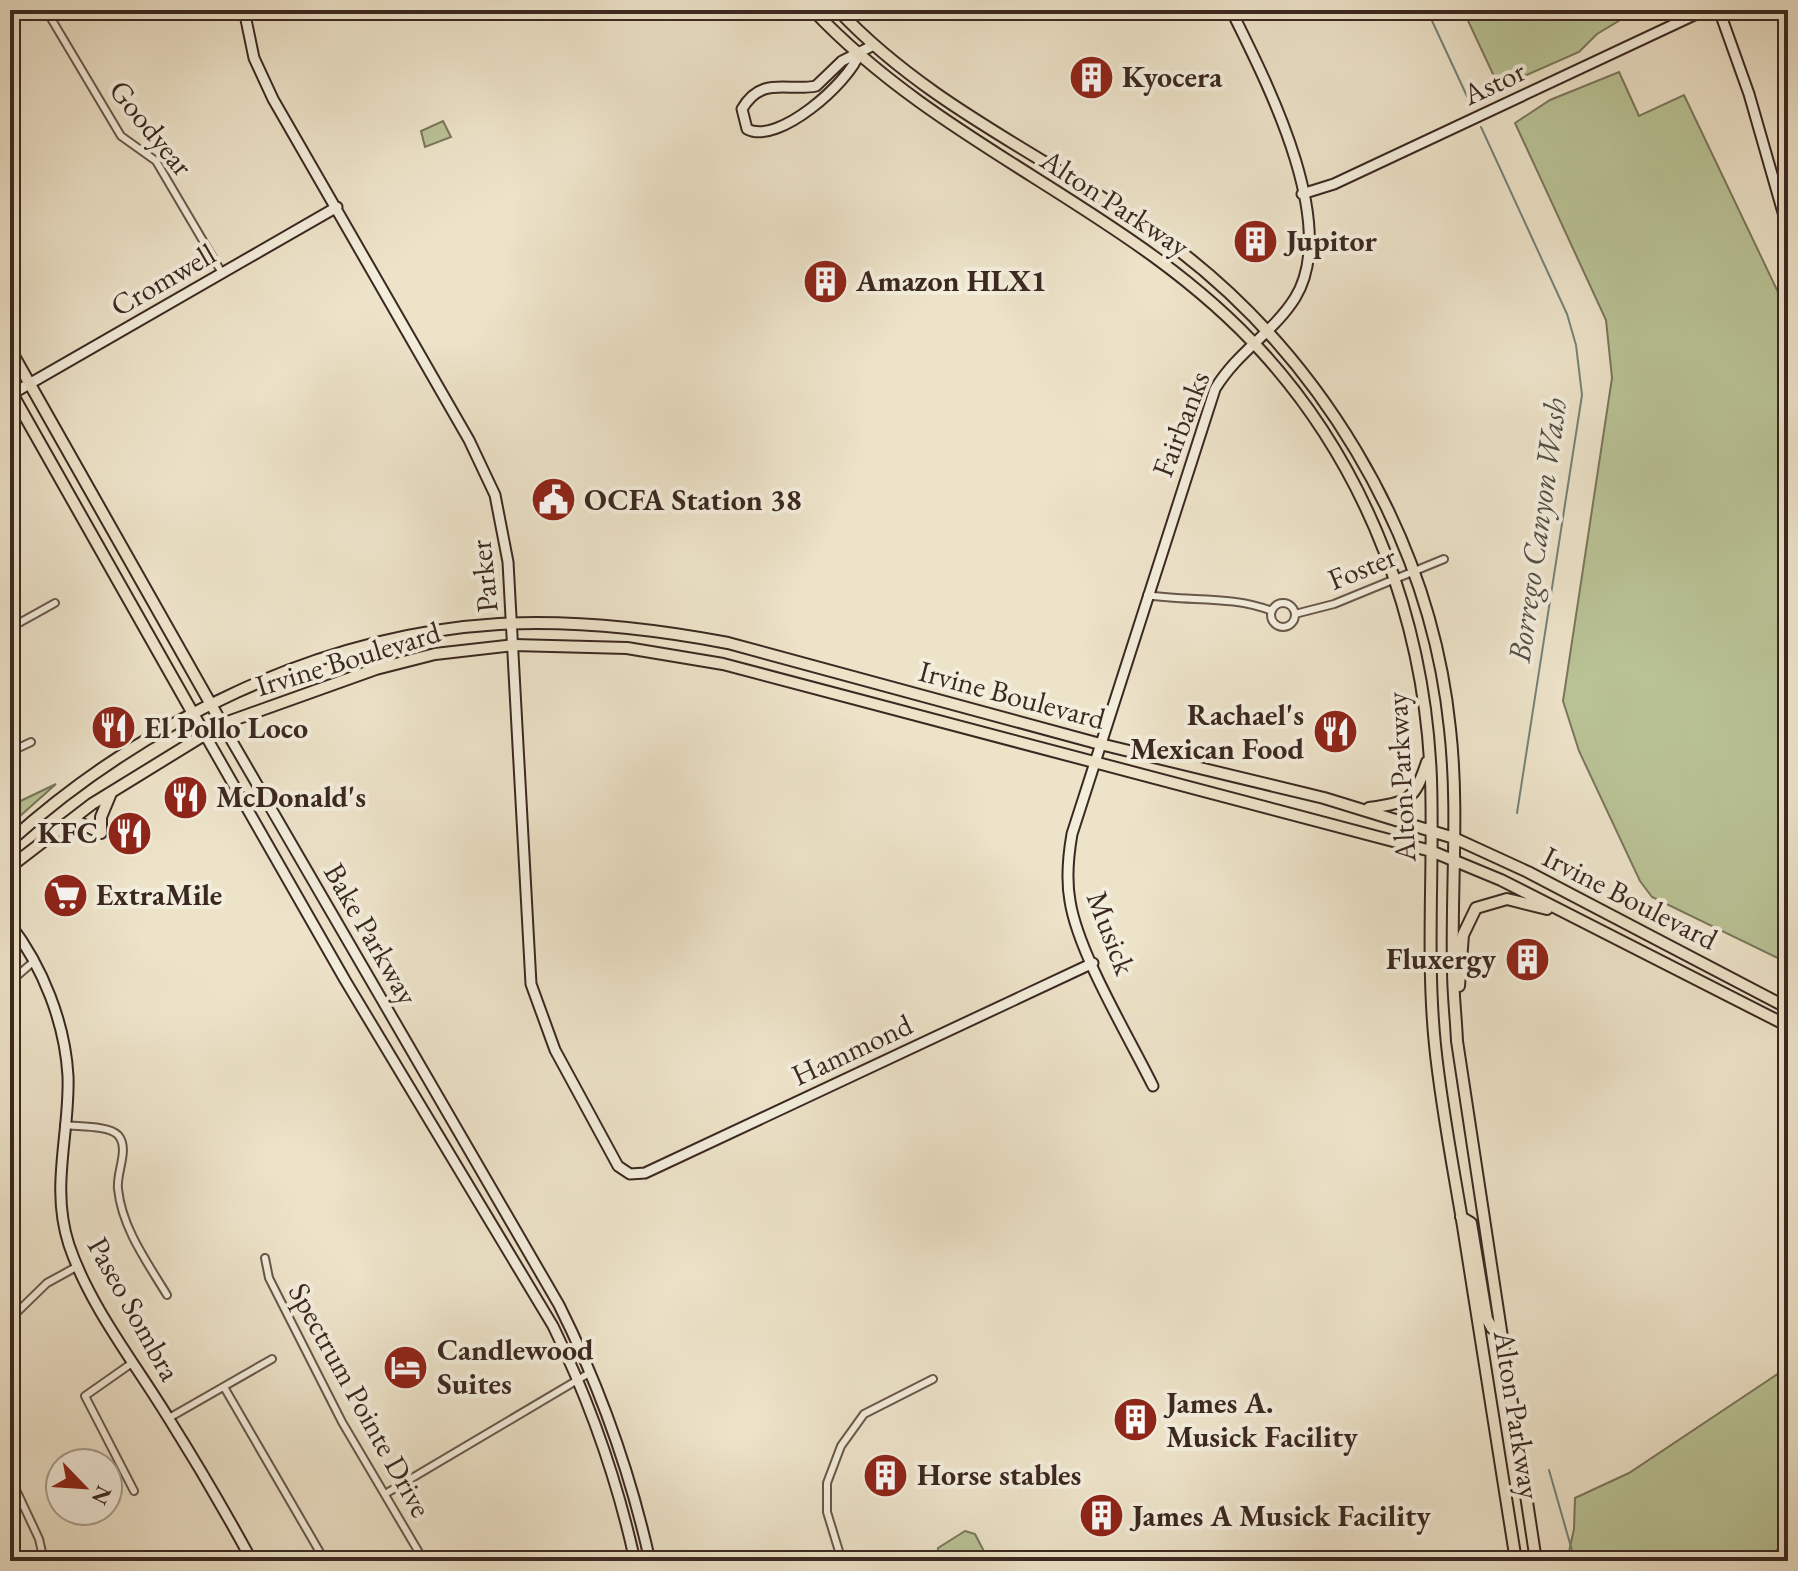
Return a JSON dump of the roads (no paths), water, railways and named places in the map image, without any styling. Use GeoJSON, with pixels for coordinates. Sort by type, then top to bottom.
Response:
{"type":"FeatureCollection","features":[{"type":"Feature","properties":{"kind":"main road","name":"Alton Parkway"},"geometry":{"type":"LineString","coordinates":[[813,10],[859,54],[931,113],[1157,256],[1206,296],[1253,342],[1306,406],[1343,464],[1395,578],[1419,670],[1430,754],[1431,1003],[1461,1217],[1516,1561]]}},
{"type":"Feature","properties":{"kind":"main road","name":"Alton Parkway"},"geometry":{"type":"LineString","coordinates":[[838,10],[874,45],[959,111],[1175,247],[1217,282],[1266,330],[1311,383],[1355,450],[1390,518],[1412,572],[1445,688],[1452,752],[1452,969],[1456,1024],[1536,1561]]}},
{"type":"Feature","properties":{"kind":"main road","name":"Bake Parkway"},"geometry":{"type":"LineString","coordinates":[[10,349],[222,724]]}},
{"type":"Feature","properties":{"kind":"main road","name":"Bake Parkway"},"geometry":{"type":"LineString","coordinates":[[11,393],[204,733]]}},
{"type":"Feature","properties":{"kind":"main road","name":"Irvine Boulevard"},"geometry":{"type":"LineString","coordinates":[[10,841],[83,781],[194,714],[287,673],[363,647],[438,631],[513,624],[643,630],[728,643],[1100,744],[1363,809],[1454,838],[1528,872],[1788,1008]]}},
{"type":"Feature","properties":{"kind":"main road","name":"Irvine Boulevard"},"geometry":{"type":"LineString","coordinates":[[10,867],[113,790],[204,733],[376,669],[435,654],[514,645],[627,648],[723,664],[1431,851],[1454,859],[1577,919],[1788,1026]]}},
{"type":"Feature","properties":{"kind":"main road"},"geometry":{"type":"LineString","coordinates":[[1363,809],[1409,800],[1418,789],[1430,754]]}},
{"type":"Feature","properties":{"kind":"main road"},"geometry":{"type":"LineString","coordinates":[[58,829],[80,823],[101,833],[101,817],[113,790]]}},
{"type":"Feature","properties":{"kind":"main road"},"geometry":{"type":"LineString","coordinates":[[1456,1024],[1463,935],[1476,908],[1507,899],[1577,919]]}},
{"type":"Feature","properties":{"kind":"main road"},"geometry":{"type":"LineString","coordinates":[[1461,1217],[1471,1223],[1487,1319],[1492,1328],[1500,1329]]}},
{"type":"Feature","properties":{"kind":"street","name":"Goodyear"},"geometry":{"type":"LineString","coordinates":[[46,10],[121,136],[162,169],[222,273]]}},
{"type":"Feature","properties":{"kind":"street","name":"Parker"},"geometry":{"type":"LineString","coordinates":[[244,10],[254,58],[273,99],[488,476],[504,534],[513,624],[531,984],[555,1050],[618,1166],[630,1174]]}},
{"type":"Feature","properties":{"kind":"street","name":"Fairbanks"},"geometry":{"type":"LineString","coordinates":[[1100,744],[1215,389],[1226,370],[1296,297],[1308,267],[1310,246],[1290,137],[1231,10]]}},
{"type":"Feature","properties":{"kind":"street","name":"Astor"},"geometry":{"type":"LineString","coordinates":[[1302,194],[1334,184],[1705,10]]}},
{"type":"Feature","properties":{"kind":"street"},"geometry":{"type":"LineString","coordinates":[[1719,10],[1749,94],[1788,230]]}},
{"type":"Feature","properties":{"kind":"street"},"geometry":{"type":"LineString","coordinates":[[859,54],[853,70],[804,114],[761,132],[747,129],[742,109],[757,93],[783,84],[816,86],[842,61],[874,45]]}},
{"type":"Feature","properties":{"kind":"street","name":"Cromwell"},"geometry":{"type":"LineString","coordinates":[[11,393],[337,207]]}},
{"type":"Feature","properties":{"kind":"street","name":"Foster"},"geometry":{"type":"LineString","coordinates":[[1295,614],[1334,604],[1444,559]]}},
{"type":"Feature","properties":{"kind":"street"},"geometry":{"type":"LineString","coordinates":[[1147,595],[1175,600],[1246,601],[1272,611]]}},
{"type":"Feature","properties":{"kind":"street"},"geometry":{"type":"LineString","coordinates":[[10,628],[55,603]]}},
{"type":"Feature","properties":{"kind":"street"},"geometry":{"type":"LineString","coordinates":[[1287,603],[1295,614],[1292,622],[1284,626],[1275,624],[1272,611],[1278,604],[1287,603]]}},
{"type":"Feature","properties":{"kind":"street","name":"Bake Parkway"},"geometry":{"type":"LineString","coordinates":[[222,724],[559,1305],[591,1372],[621,1450],[650,1561]]}},
{"type":"Feature","properties":{"kind":"street","name":"Bake Parkway"},"geometry":{"type":"LineString","coordinates":[[204,733],[345,980],[526,1275],[578,1378],[607,1457],[635,1561]]}},
{"type":"Feature","properties":{"kind":"street"},"geometry":{"type":"LineString","coordinates":[[10,752],[31,742]]}},
{"type":"Feature","properties":{"kind":"street","name":"Musick"},"geometry":{"type":"LineString","coordinates":[[1100,744],[1072,834],[1067,883],[1070,905],[1093,963],[1153,1086]]}},
{"type":"Feature","properties":{"kind":"street","name":"Paseo Sombra"},"geometry":{"type":"LineString","coordinates":[[10,924],[51,999],[63,1035],[68,1077],[59,1197],[69,1244],[132,1363],[169,1418],[250,1556]]}},
{"type":"Feature","properties":{"kind":"street"},"geometry":{"type":"LineString","coordinates":[[10,982],[33,962]]}},
{"type":"Feature","properties":{"kind":"street","name":"Hammond"},"geometry":{"type":"LineString","coordinates":[[630,1174],[645,1173],[1093,963]]}},
{"type":"Feature","properties":{"kind":"street"},"geometry":{"type":"LineString","coordinates":[[64,1125],[113,1131],[120,1137],[123,1148],[117,1185],[121,1210],[167,1295]]}},
{"type":"Feature","properties":{"kind":"street","name":"Spectrum Pointe Drive"},"geometry":{"type":"LineString","coordinates":[[265,1258],[269,1278],[342,1422],[424,1561]]}},
{"type":"Feature","properties":{"kind":"street"},"geometry":{"type":"LineString","coordinates":[[10,1319],[47,1283],[78,1266]]}},
{"type":"Feature","properties":{"kind":"street"},"geometry":{"type":"LineString","coordinates":[[169,1418],[272,1359]]}},
{"type":"Feature","properties":{"kind":"street"},"geometry":{"type":"LineString","coordinates":[[132,1363],[88,1392],[85,1401],[134,1491]]}},
{"type":"Feature","properties":{"kind":"street"},"geometry":{"type":"LineString","coordinates":[[385,1494],[591,1372]]}},
{"type":"Feature","properties":{"kind":"street"},"geometry":{"type":"LineString","coordinates":[[842,1561],[832,1535],[827,1497],[827,1483],[841,1446],[864,1414],[933,1379]]}},
{"type":"Feature","properties":{"kind":"street"},"geometry":{"type":"LineString","coordinates":[[224,1387],[325,1561]]}},
{"type":"Feature","properties":{"kind":"street"},"geometry":{"type":"LineString","coordinates":[[10,1477],[39,1539],[44,1561]]}},
{"type":"Feature","properties":{"kind":"street"},"geometry":{"type":"LineString","coordinates":[[231,1561],[250,1556]]}},
{"type":"Feature","properties":{"kind":"street"},"geometry":{"type":"LineString","coordinates":[[1779,1561],[1788,1556]]}},
{"type":"Feature","properties":{"kind":"waterway","name":"Borrego Canyon Wash"},"geometry":{"type":"LineString","coordinates":[[1427,10],[1472,107]]}},
{"type":"Feature","properties":{"kind":"waterway","name":"Borrego Canyon Wash"},"geometry":{"type":"LineString","coordinates":[[1481,127],[1567,314],[1576,345],[1582,395],[1517,813]]}},
{"type":"Feature","properties":{"kind":"waterway","name":"Borrego Canyon Wash"},"geometry":{"type":"LineString","coordinates":[[1549,1470],[1575,1561]]}},
{"type":"Feature","properties":{"kind":"place","name":"Kyocera"},"geometry":{"type":"Point","coordinates":[1091,77]}},
{"type":"Feature","properties":{"kind":"place","name":"Jupitor"},"geometry":{"type":"Point","coordinates":[1255,241]}},
{"type":"Feature","properties":{"kind":"place","name":"Amazon HLX1"},"geometry":{"type":"Point","coordinates":[825,281]}},
{"type":"Feature","properties":{"kind":"place","name":"OCFA Station 38"},"geometry":{"type":"Point","coordinates":[553,500]}},
{"type":"Feature","properties":{"kind":"place","name":"El Pollo Loco"},"geometry":{"type":"Point","coordinates":[113,728]}},
{"type":"Feature","properties":{"kind":"place","name":"Rachael's Mexican Food"},"geometry":{"type":"Point","coordinates":[1335,732]}},
{"type":"Feature","properties":{"kind":"place","name":"McDonald's"},"geometry":{"type":"Point","coordinates":[185,797]}},
{"type":"Feature","properties":{"kind":"place","name":"KFC"},"geometry":{"type":"Point","coordinates":[129,833]}},
{"type":"Feature","properties":{"kind":"place","name":"ExtraMile"},"geometry":{"type":"Point","coordinates":[65,895]}},
{"type":"Feature","properties":{"kind":"place","name":"Fluxergy"},"geometry":{"type":"Point","coordinates":[1527,959]}},
{"type":"Feature","properties":{"kind":"place","name":"Candlewood Suites"},"geometry":{"type":"Point","coordinates":[406,1367]}},
{"type":"Feature","properties":{"kind":"place","name":"James A. Musick Facility"},"geometry":{"type":"Point","coordinates":[1135,1420]}},
{"type":"Feature","properties":{"kind":"place","name":"Horse stables"},"geometry":{"type":"Point","coordinates":[886,1475]}},
{"type":"Feature","properties":{"kind":"place","name":"James A Musick Facility"},"geometry":{"type":"Point","coordinates":[1101,1516]}}]}
